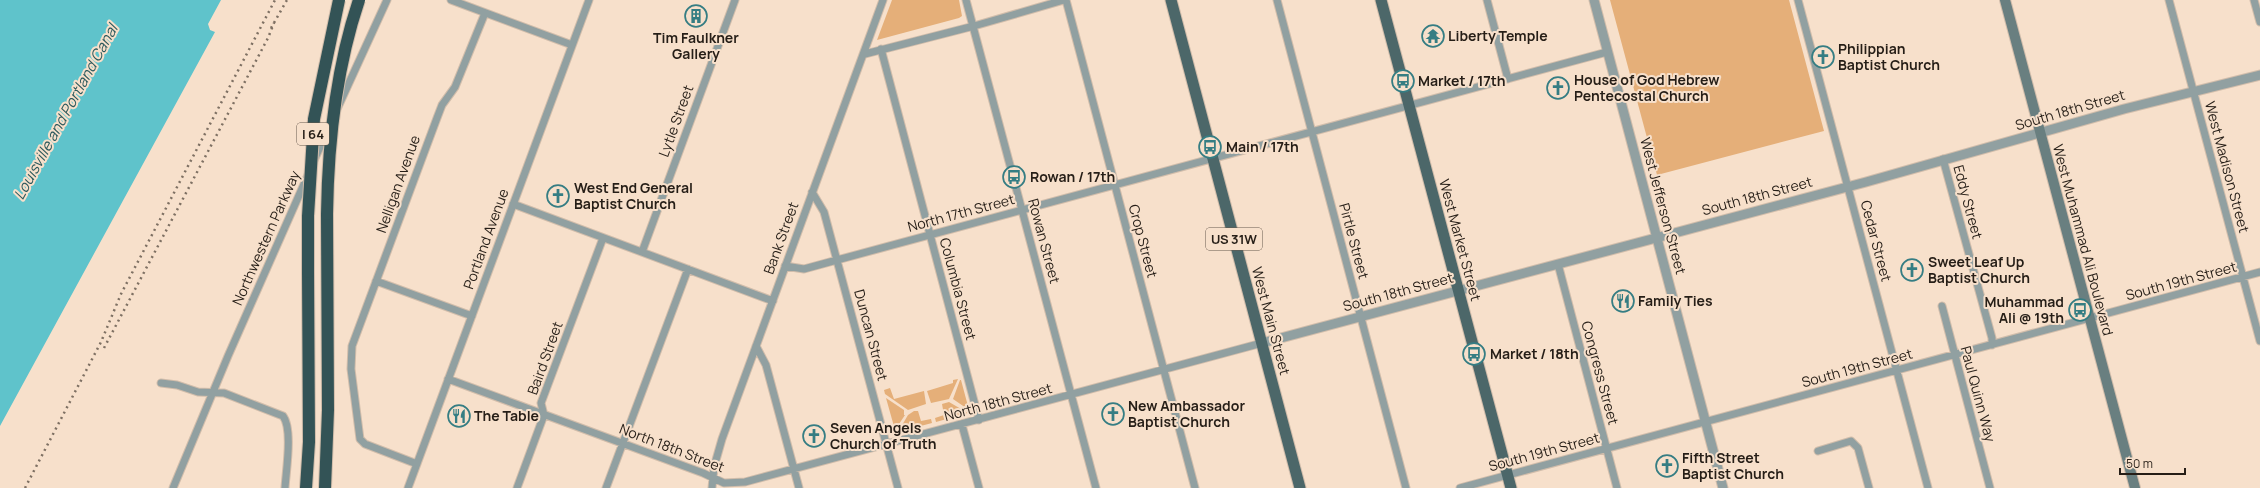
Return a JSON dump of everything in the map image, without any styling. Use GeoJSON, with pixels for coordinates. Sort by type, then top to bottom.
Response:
{"type":"FeatureCollection","features":[{"type":"Feature","properties":{"kind":"highway","name":"I 64"},"geometry":{"type":"LineString","coordinates":[[306,488],[309,442],[308,216],[314,119],[339,0]]}},
{"type":"Feature","properties":{"kind":"highway","name":"I 64"},"geometry":{"type":"LineString","coordinates":[[325,488],[328,410],[327,214],[337,92],[345,51],[359,0]]}},
{"type":"Feature","properties":{"kind":"main road","name":"West Main Street"},"geometry":{"type":"LineString","coordinates":[[1171,0],[1300,488]]}},
{"type":"Feature","properties":{"kind":"main road","name":"West Market Street"},"geometry":{"type":"LineString","coordinates":[[1381,0],[1511,488]]}},
{"type":"Feature","properties":{"kind":"main road","name":"West Muhammad Ali Boulevard"},"geometry":{"type":"LineString","coordinates":[[2005,0],[2135,488]]}},
{"type":"Feature","properties":{"kind":"street","name":"Northwestern Parkway"},"geometry":{"type":"LineString","coordinates":[[173,488],[212,393],[386,0]]}},
{"type":"Feature","properties":{"kind":"street"},"geometry":{"type":"LineString","coordinates":[[451,0],[572,45]]}},
{"type":"Feature","properties":{"kind":"street","name":"Portland Avenue"},"geometry":{"type":"LineString","coordinates":[[408,488],[590,0]]}},
{"type":"Feature","properties":{"kind":"street","name":"Lytle Street"},"geometry":{"type":"LineString","coordinates":[[642,252],[735,0]]}},
{"type":"Feature","properties":{"kind":"street","name":"Bank Street"},"geometry":{"type":"LineString","coordinates":[[712,488],[714,467],[722,440],[858,66],[865,54],[883,0]]}},
{"type":"Feature","properties":{"kind":"street","name":"Rowan Street"},"geometry":{"type":"LineString","coordinates":[[966,0],[1096,488]]}},
{"type":"Feature","properties":{"kind":"street"},"geometry":{"type":"LineString","coordinates":[[865,54],[974,26],[1065,0]]}},
{"type":"Feature","properties":{"kind":"street","name":"Crop Street"},"geometry":{"type":"LineString","coordinates":[[1065,0],[1195,488]]}},
{"type":"Feature","properties":{"kind":"street","name":"Pirtle Street"},"geometry":{"type":"LineString","coordinates":[[1277,0],[1406,488]]}},
{"type":"Feature","properties":{"kind":"street"},"geometry":{"type":"LineString","coordinates":[[1487,0],[1508,79]]}},
{"type":"Feature","properties":{"kind":"street","name":"West Jefferson Street"},"geometry":{"type":"LineString","coordinates":[[1594,0],[1723,488]]}},
{"type":"Feature","properties":{"kind":"street","name":"Cedar Street"},"geometry":{"type":"LineString","coordinates":[[1799,0],[1928,488]]}},
{"type":"Feature","properties":{"kind":"street","name":"West Madison Street"},"geometry":{"type":"LineString","coordinates":[[2169,0],[2260,341]]}},
{"type":"Feature","properties":{"kind":"street"},"geometry":{"type":"LineString","coordinates":[[2254,0],[2260,22]]}},
{"type":"Feature","properties":{"kind":"street","name":"Nelligan Avenue"},"geometry":{"type":"LineString","coordinates":[[417,464],[361,441],[358,434],[351,369],[352,346],[436,118],[442,105],[455,87],[485,13]]}},
{"type":"Feature","properties":{"kind":"street","name":"Columbia Street"},"geometry":{"type":"LineString","coordinates":[[880,49],[979,420]]}},
{"type":"Feature","properties":{"kind":"street","name":"North 17th Street"},"geometry":{"type":"LineString","coordinates":[[784,266],[804,269],[1607,52]]}},
{"type":"Feature","properties":{"kind":"street","name":"South 18th Street"},"geometry":{"type":"LineString","coordinates":[[1262,343],[2260,75]]}},
{"type":"Feature","properties":{"kind":"street","name":"Eddy Street"},"geometry":{"type":"LineString","coordinates":[[1943,159],[1992,338],[1992,345]]}},
{"type":"Feature","properties":{"kind":"street","name":"Duncan Street"},"geometry":{"type":"LineString","coordinates":[[812,192],[824,212],[898,488]]}},
{"type":"Feature","properties":{"kind":"street"},"geometry":{"type":"LineString","coordinates":[[513,204],[773,301]]}},
{"type":"Feature","properties":{"kind":"street","name":"Baird Street"},"geometry":{"type":"LineString","coordinates":[[517,488],[544,415],[541,403],[603,238]]}},
{"type":"Feature","properties":{"kind":"street","name":"Congress Street"},"geometry":{"type":"LineString","coordinates":[[1558,264],[1617,488]]}},
{"type":"Feature","properties":{"kind":"street"},"geometry":{"type":"LineString","coordinates":[[606,488],[688,269]]}},
{"type":"Feature","properties":{"kind":"street","name":"South 19th Street"},"geometry":{"type":"LineString","coordinates":[[1460,488],[2260,272]]}},
{"type":"Feature","properties":{"kind":"street"},"geometry":{"type":"LineString","coordinates":[[376,281],[472,316]]}},
{"type":"Feature","properties":{"kind":"street","name":"Paul Quinn Way"},"geometry":{"type":"LineString","coordinates":[[1942,306],[1990,488]]}},
{"type":"Feature","properties":{"kind":"street","name":"North 18th Street"},"geometry":{"type":"LineString","coordinates":[[448,379],[623,443],[724,483],[745,482],[794,470],[1262,343]]}},
{"type":"Feature","properties":{"kind":"street"},"geometry":{"type":"LineString","coordinates":[[756,346],[766,364],[799,488]]}},
{"type":"Feature","properties":{"kind":"street"},"geometry":{"type":"LineString","coordinates":[[161,383],[177,385],[198,392],[224,393],[276,412],[286,420],[288,433],[285,488]]}},
{"type":"Feature","properties":{"kind":"street"},"geometry":{"type":"LineString","coordinates":[[962,425],[978,488]]}},
{"type":"Feature","properties":{"kind":"street"},"geometry":{"type":"LineString","coordinates":[[1818,451],[1851,441],[1858,448],[1868,488]]}},
{"type":"Feature","properties":{"kind":"shaded area"},"geometry":{"type":"Polygon","coordinates":[[[892,0],[959,0],[962,16],[877,40],[892,0]]]}},
{"type":"Feature","properties":{"kind":"shaded area"},"geometry":{"type":"Polygon","coordinates":[[[1610,0],[1789,0],[1824,131],[1657,175],[1610,0]]]}},
{"type":"Feature","properties":{"kind":"shaded area"},"geometry":{"type":"Polygon","coordinates":[[[958,379],[949,399],[931,403],[927,391],[953,383],[953,380],[958,379]]]}},
{"type":"Feature","properties":{"kind":"shaded area"},"geometry":{"type":"Polygon","coordinates":[[[961,380],[969,410],[953,399],[961,380]]]}},
{"type":"Feature","properties":{"kind":"shaded area"},"geometry":{"type":"Polygon","coordinates":[[[890,388],[894,399],[924,391],[926,404],[908,410],[885,394],[884,390],[890,388]]]}},
{"type":"Feature","properties":{"kind":"shaded area"},"geometry":{"type":"Polygon","coordinates":[[[886,398],[904,410],[905,415],[895,430],[886,398]]]}},
{"type":"Feature","properties":{"kind":"shaded area"},"geometry":{"type":"Polygon","coordinates":[[[949,402],[968,413],[936,422],[935,418],[944,415],[942,404],[949,402]]]}},
{"type":"Feature","properties":{"kind":"shaded area"},"geometry":{"type":"Polygon","coordinates":[[[914,411],[918,411],[921,421],[931,419],[932,423],[898,432],[908,415],[914,411]]]}},
{"type":"Feature","properties":{"kind":"water","name":"Louisville and Portland Canal"},"geometry":{"type":"Polygon","coordinates":[[[0,0],[221,0],[208,24],[210,30],[215,32],[0,426],[0,0]]]}},
{"type":"Feature","properties":{"kind":"railway"},"geometry":{"type":"LineString","coordinates":[[25,488],[101,342],[121,294],[275,0]]}},
{"type":"Feature","properties":{"kind":"railway"},"geometry":{"type":"LineString","coordinates":[[271,28],[287,0]]}},
{"type":"Feature","properties":{"kind":"railway"},"geometry":{"type":"LineString","coordinates":[[104,348],[268,38],[274,23]]}},
{"type":"Feature","properties":{"kind":"place","name":"Tim Faulkner Gallery"},"geometry":{"type":"Point","coordinates":[696,16]}},
{"type":"Feature","properties":{"kind":"place","name":"Liberty Temple"},"geometry":{"type":"Point","coordinates":[1433,36]}},
{"type":"Feature","properties":{"kind":"place","name":"Philippian Baptist Church"},"geometry":{"type":"Point","coordinates":[1823,57]}},
{"type":"Feature","properties":{"kind":"place","name":"Market / 17th"},"geometry":{"type":"Point","coordinates":[1403,81]}},
{"type":"Feature","properties":{"kind":"place","name":"House of God Hebrew Pentecostal Church"},"geometry":{"type":"Point","coordinates":[1558,88]}},
{"type":"Feature","properties":{"kind":"place","name":"Main / 17th"},"geometry":{"type":"Point","coordinates":[1210,147]}},
{"type":"Feature","properties":{"kind":"place","name":"Rowan / 17th"},"geometry":{"type":"Point","coordinates":[1014,177]}},
{"type":"Feature","properties":{"kind":"place","name":"West End General Baptist Church"},"geometry":{"type":"Point","coordinates":[558,196]}},
{"type":"Feature","properties":{"kind":"place","name":"Sweet Leaf Up Baptist Church"},"geometry":{"type":"Point","coordinates":[1912,270]}},
{"type":"Feature","properties":{"kind":"place","name":"Family Ties"},"geometry":{"type":"Point","coordinates":[1623,301]}},
{"type":"Feature","properties":{"kind":"place","name":"Muhammad Ali @ 19th"},"geometry":{"type":"Point","coordinates":[2080,310]}},
{"type":"Feature","properties":{"kind":"place","name":"Market / 18th"},"geometry":{"type":"Point","coordinates":[1474,354]}},
{"type":"Feature","properties":{"kind":"place","name":"New Ambassador Baptist Church"},"geometry":{"type":"Point","coordinates":[1113,414]}},
{"type":"Feature","properties":{"kind":"place","name":"The Table"},"geometry":{"type":"Point","coordinates":[459,416]}},
{"type":"Feature","properties":{"kind":"place","name":"Seven Angels Church of Truth"},"geometry":{"type":"Point","coordinates":[814,436]}},
{"type":"Feature","properties":{"kind":"place","name":"Fifth Street Baptist Church"},"geometry":{"type":"Point","coordinates":[1667,466]}}]}
